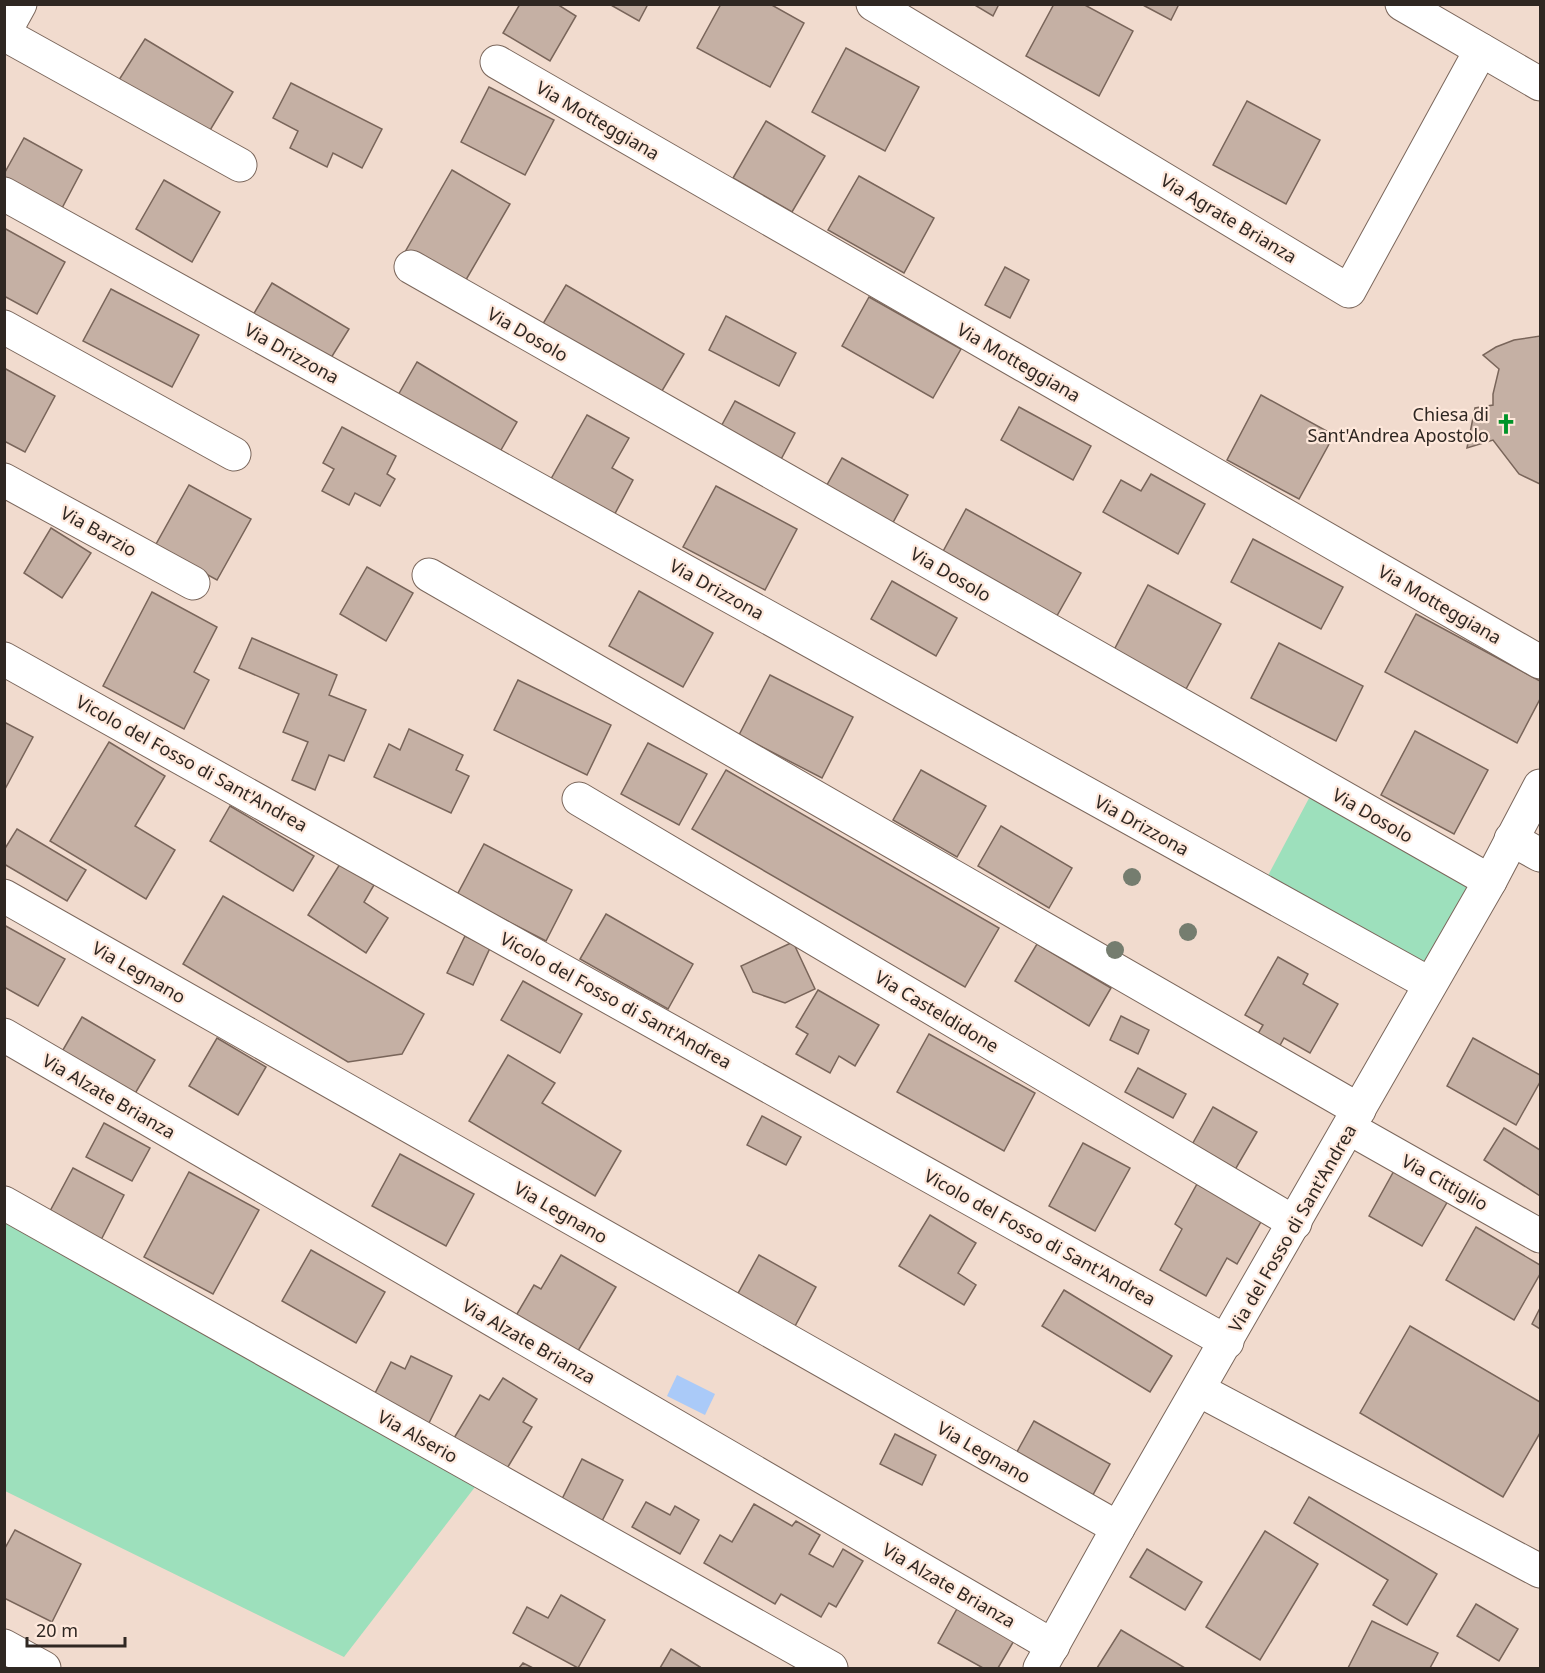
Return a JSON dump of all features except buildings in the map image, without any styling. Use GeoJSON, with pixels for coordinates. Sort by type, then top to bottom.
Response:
{"type":"FeatureCollection","features":[{"type":"Feature","properties":{"kind":"street"},"geometry":{"type":"LineString","coordinates":[[20,4],[4,33],[240,165]]}},
{"type":"Feature","properties":{"kind":"street","name":"Via Agrate Brianza"},"geometry":{"type":"LineString","coordinates":[[873,4],[1349,291],[1481,50]]}},
{"type":"Feature","properties":{"kind":"street"},"geometry":{"type":"LineString","coordinates":[[1402,4],[1540,84]]}},
{"type":"Feature","properties":{"kind":"street","name":"Via Motteggiana"},"geometry":{"type":"LineString","coordinates":[[497,62],[1540,662]]}},
{"type":"Feature","properties":{"kind":"street","name":"Via Drizzona"},"geometry":{"type":"LineString","coordinates":[[4,194],[1430,984]]}},
{"type":"Feature","properties":{"kind":"street","name":"Via Dosolo"},"geometry":{"type":"LineString","coordinates":[[411,267],[1490,881]]}},
{"type":"Feature","properties":{"kind":"street"},"geometry":{"type":"LineString","coordinates":[[4,327],[234,454]]}},
{"type":"Feature","properties":{"kind":"street","name":"Via Barzio"},"geometry":{"type":"LineString","coordinates":[[4,480],[193,583]]}},
{"type":"Feature","properties":{"kind":"street","name":"Via Cittiglio"},"geometry":{"type":"LineString","coordinates":[[429,575],[1354,1119],[1540,1236]]}},
{"type":"Feature","properties":{"kind":"street","name":"Vicolo del Fosso di Sant'Andrea"},"geometry":{"type":"LineString","coordinates":[[4,659],[1227,1342]]}},
{"type":"Feature","properties":{"kind":"street","name":"Via del Fosso di Sant'Andrea"},"geometry":{"type":"LineString","coordinates":[[1047,1657],[1490,881],[1540,786]]}},
{"type":"Feature","properties":{"kind":"street","name":"Via Casteldidone"},"geometry":{"type":"LineString","coordinates":[[579,799],[1295,1222]]}},
{"type":"Feature","properties":{"kind":"street"},"geometry":{"type":"LineString","coordinates":[[1511,839],[1540,855]]}},
{"type":"Feature","properties":{"kind":"street","name":"Via Legnano"},"geometry":{"type":"LineString","coordinates":[[4,896],[1119,1528]]}},
{"type":"Feature","properties":{"kind":"street","name":"Via Alzate Brianza"},"geometry":{"type":"LineString","coordinates":[[4,1035],[1047,1657]]}},
{"type":"Feature","properties":{"kind":"street","name":"Via Alserio"},"geometry":{"type":"LineString","coordinates":[[4,1203],[831,1668]]}},
{"type":"Feature","properties":{"kind":"street"},"geometry":{"type":"LineString","coordinates":[[1199,1390],[1540,1569]]}},
{"type":"Feature","properties":{"kind":"street"},"geometry":{"type":"LineString","coordinates":[[4,1646],[44,1668]]}},
{"type":"Feature","properties":{"kind":"green space"},"geometry":{"type":"Polygon","coordinates":[[[1316,785],[1483,873],[1429,974],[1263,885],[1316,785]]]}},
{"type":"Feature","properties":{"kind":"green space"},"geometry":{"type":"Polygon","coordinates":[[[4,1203],[485,1474],[344,1657],[5,1491],[4,1203]]]}},
{"type":"Feature","properties":{"kind":"water"},"geometry":{"type":"Polygon","coordinates":[[[677,1375],[715,1394],[705,1415],[667,1396],[677,1375]]]}},
{"type":"Feature","properties":{"kind":"place","name":"Chiesa di Sant'Andrea Apostolo"},"geometry":{"type":"Point","coordinates":[1506,424]}}]}
